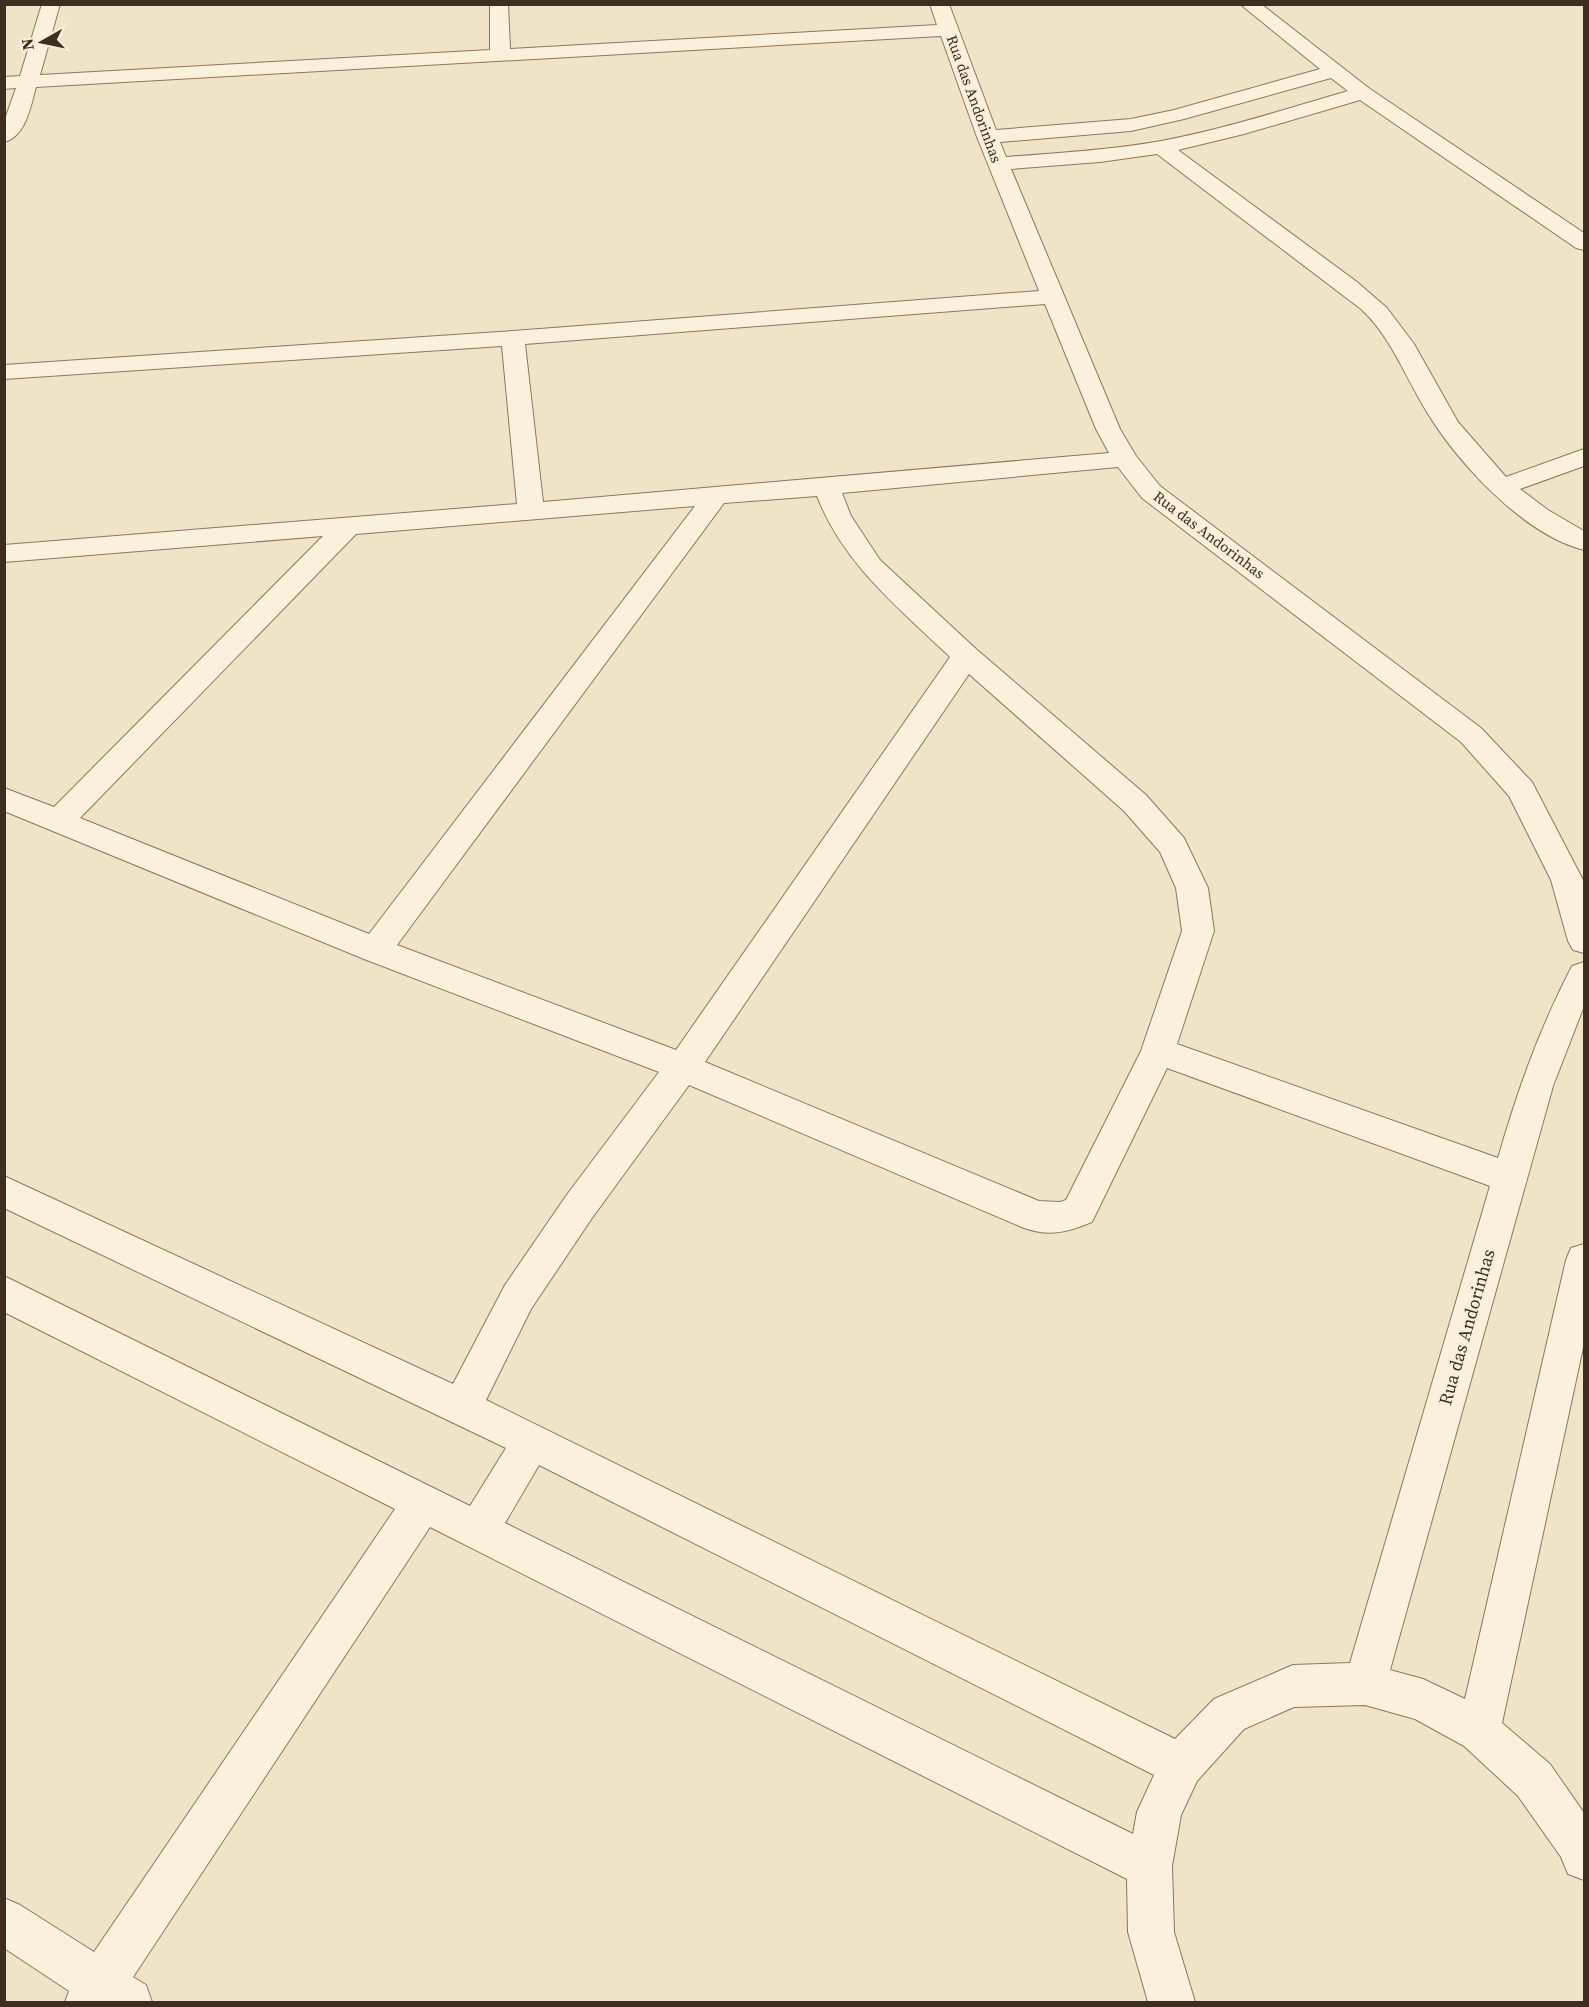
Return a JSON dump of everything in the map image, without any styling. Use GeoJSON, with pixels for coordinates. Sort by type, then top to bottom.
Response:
{"type":"FeatureCollection","features":[{"type":"Feature","properties":{"kind":"street"},"geometry":{"type":"LineString","coordinates":[[4,136],[17,118],[51,4]]}},
{"type":"Feature","properties":{"kind":"street"},"geometry":{"type":"LineString","coordinates":[[499,4],[500,54]]}},
{"type":"Feature","properties":{"kind":"street","name":"Rua das Andorinhas"},"geometry":{"type":"LineString","coordinates":[[939,4],[987,136],[1052,297],[1108,429],[1125,459],[1151,492],[1472,735],[1521,790],[1567,880],[1584,941]]}},
{"type":"Feature","properties":{"kind":"street"},"geometry":{"type":"LineString","coordinates":[[1249,4],[1364,93],[1584,243]]}},
{"type":"Feature","properties":{"kind":"street"},"geometry":{"type":"LineString","coordinates":[[4,83],[949,30]]}},
{"type":"Feature","properties":{"kind":"street"},"geometry":{"type":"LineString","coordinates":[[987,136],[1131,124],[1177,115],[1334,71]]}},
{"type":"Feature","properties":{"kind":"street"},"geometry":{"type":"LineString","coordinates":[[998,164],[1114,154],[1161,147],[1364,93]]}},
{"type":"Feature","properties":{"kind":"street"},"geometry":{"type":"LineString","coordinates":[[1161,147],[1349,287],[1380,314],[1402,344],[1434,404],[1475,462],[1500,488],[1526,508],[1584,542]]}},
{"type":"Feature","properties":{"kind":"street"},"geometry":{"type":"LineString","coordinates":[[4,372],[513,338],[1052,297]]}},
{"type":"Feature","properties":{"kind":"street"},"geometry":{"type":"LineString","coordinates":[[513,338],[531,510]]}},
{"type":"Feature","properties":{"kind":"street"},"geometry":{"type":"LineString","coordinates":[[1500,488],[1584,457]]}},
{"type":"Feature","properties":{"kind":"street"},"geometry":{"type":"LineString","coordinates":[[4,554],[827,487],[1125,459]]}},
{"type":"Feature","properties":{"kind":"street"},"geometry":{"type":"LineString","coordinates":[[4,800],[375,950],[683,1067],[1037,1217],[1061,1218],[1078,1211],[1158,1051],[1198,931],[1192,888],[1173,846],[1135,803],[966,656],[871,566],[838,516],[827,487]]}},
{"type":"Feature","properties":{"kind":"street"},"geometry":{"type":"LineString","coordinates":[[375,950],[717,495]]}},
{"type":"Feature","properties":{"kind":"street"},"geometry":{"type":"LineString","coordinates":[[59,821],[349,525]]}},
{"type":"Feature","properties":{"kind":"street"},"geometry":{"type":"LineString","coordinates":[[462,1407],[518,1297],[579,1207],[683,1067],[966,656]]}},
{"type":"Feature","properties":{"kind":"street","name":"Rua das Andorinhas"},"geometry":{"type":"LineString","coordinates":[[1365,1684],[1536,1086],[1562,1018],[1584,975]]}},
{"type":"Feature","properties":{"kind":"street"},"geometry":{"type":"LineString","coordinates":[[1158,1051],[1510,1178]]}},
{"type":"Feature","properties":{"kind":"street"},"geometry":{"type":"LineString","coordinates":[[4,1191],[532,1441],[1181,1765]]}},
{"type":"Feature","properties":{"kind":"street"},"geometry":{"type":"LineString","coordinates":[[1479,1731],[1584,1260]]}},
{"type":"Feature","properties":{"kind":"street"},"geometry":{"type":"LineString","coordinates":[[4,1293],[1149,1866]]}},
{"type":"Feature","properties":{"kind":"street"},"geometry":{"type":"LineString","coordinates":[[478,1530],[532,1441]]}},
{"type":"Feature","properties":{"kind":"street"},"geometry":{"type":"LineString","coordinates":[[4,1921],[105,1996],[423,1503]]}},
{"type":"Feature","properties":{"kind":"street"},"geometry":{"type":"LineString","coordinates":[[1171,2002],[1151,1932],[1149,1866],[1160,1812],[1181,1765],[1229,1714],[1293,1686],[1365,1684],[1423,1700],[1479,1731],[1534,1780],[1579,1844],[1584,1858]]}}]}
